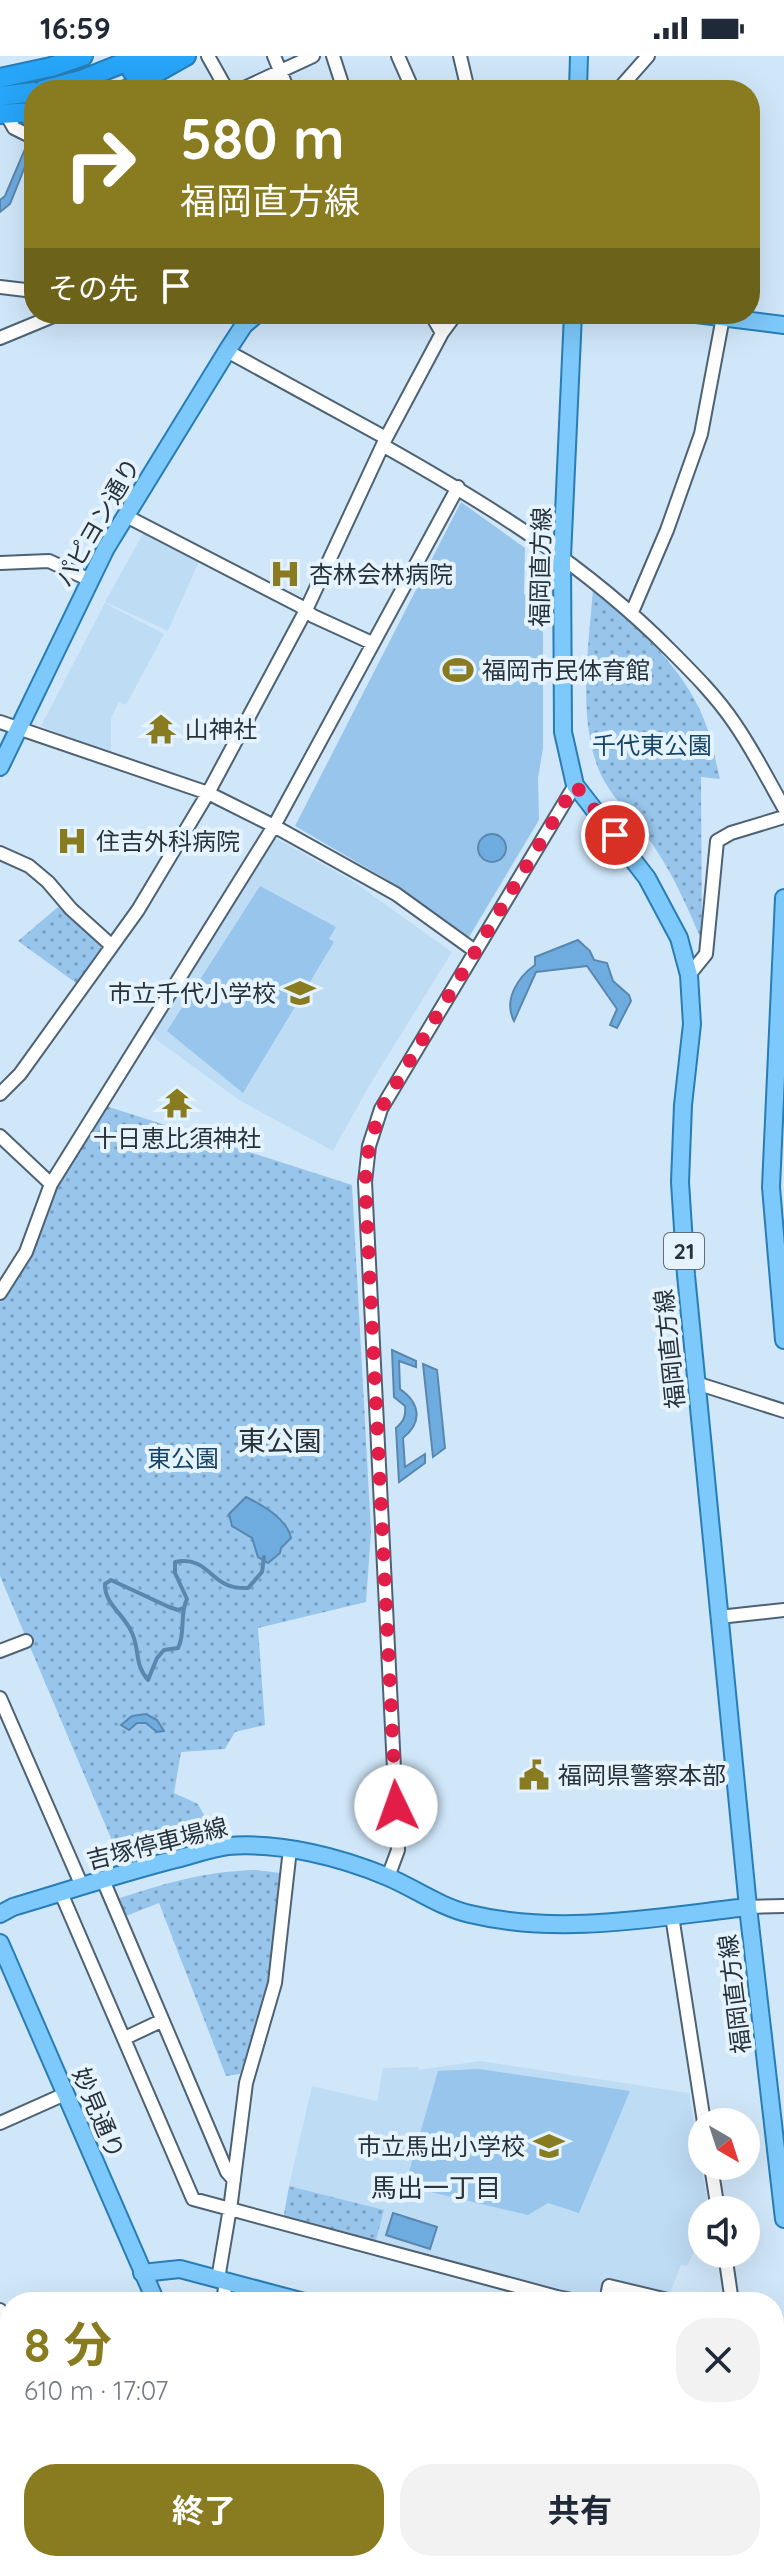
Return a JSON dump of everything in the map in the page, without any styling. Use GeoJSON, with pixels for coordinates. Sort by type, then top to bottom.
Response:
{"type":"FeatureCollection","features":[{"type":"Feature","properties":{"kind":"highway"},"geometry":{"type":"LineString","coordinates":[[0,74],[70,56]]}},
{"type":"Feature","properties":{"kind":"highway"},"geometry":{"type":"LineString","coordinates":[[0,74],[77,56]]}},
{"type":"Feature","properties":{"kind":"highway"},"geometry":{"type":"LineString","coordinates":[[0,74],[51,67],[83,56]]}},
{"type":"Feature","properties":{"kind":"highway"},"geometry":{"type":"LineString","coordinates":[[81,80],[141,56]]}},
{"type":"Feature","properties":{"kind":"highway"},"geometry":{"type":"LineString","coordinates":[[135,80],[161,56]]}},
{"type":"Feature","properties":{"kind":"highway"},"geometry":{"type":"LineString","coordinates":[[140,80],[186,56]]}},
{"type":"Feature","properties":{"kind":"highway"},"geometry":{"type":"LineString","coordinates":[[1,107],[24,97]]}},
{"type":"Feature","properties":{"kind":"highway"},"geometry":{"type":"LineString","coordinates":[[1,107],[24,102]]}},
{"type":"Feature","properties":{"kind":"highway"},"geometry":{"type":"LineString","coordinates":[[1,107],[24,110]]}},
{"type":"Feature","properties":{"kind":"main road"},"geometry":{"type":"LineString","coordinates":[[578,80],[579,56]]}},
{"type":"Feature","properties":{"kind":"main road"},"geometry":{"type":"LineString","coordinates":[[760,322],[784,325]]}},
{"type":"Feature","properties":{"kind":"main road","name":"パピヨン通り"},"geometry":{"type":"LineString","coordinates":[[0,767],[90,580],[245,324]]}},
{"type":"Feature","properties":{"kind":"main road","name":"福岡直方線"},"geometry":{"type":"LineString","coordinates":[[573,324],[562,557],[563,732],[575,785],[647,878],[679,938],[689,975],[692,1024],[683,1105],[680,1182],[696,1383],[748,1907],[784,2219]]}},
{"type":"Feature","properties":{"kind":"main road"},"geometry":{"type":"LineString","coordinates":[[784,898],[781,1035],[771,1187],[784,1340]]}},
{"type":"Feature","properties":{"kind":"main road","name":"吉塚停車場線"},"geometry":{"type":"LineString","coordinates":[[0,1914],[13,1907],[82,1886],[227,1846],[290,1849],[320,1855],[388,1877],[437,1903],[471,1914],[539,1924],[575,1924],[748,1907]]}},
{"type":"Feature","properties":{"kind":"main road","name":"妙見通り"},"geometry":{"type":"LineString","coordinates":[[0,1943],[151,2292]]}},
{"type":"Feature","properties":{"kind":"main road"},"geometry":{"type":"LineString","coordinates":[[142,2273],[180,2269],[267,2292]]}},
{"type":"Feature","properties":{"kind":"street"},"geometry":{"type":"LineString","coordinates":[[208,56],[221,80]]}},
{"type":"Feature","properties":{"kind":"street"},"geometry":{"type":"LineString","coordinates":[[274,56],[284,80]]}},
{"type":"Feature","properties":{"kind":"street"},"geometry":{"type":"LineString","coordinates":[[261,80],[313,56]]}},
{"type":"Feature","properties":{"kind":"street"},"geometry":{"type":"LineString","coordinates":[[333,56],[341,80]]}},
{"type":"Feature","properties":{"kind":"street"},"geometry":{"type":"LineString","coordinates":[[398,56],[406,80]]}},
{"type":"Feature","properties":{"kind":"street"},"geometry":{"type":"LineString","coordinates":[[460,56],[466,80]]}},
{"type":"Feature","properties":{"kind":"street"},"geometry":{"type":"LineString","coordinates":[[627,80],[648,56]]}},
{"type":"Feature","properties":{"kind":"street"},"geometry":{"type":"LineString","coordinates":[[1,107],[14,128],[24,133]]}},
{"type":"Feature","properties":{"kind":"street"},"geometry":{"type":"LineString","coordinates":[[0,287],[24,290]]}},
{"type":"Feature","properties":{"kind":"street"},"geometry":{"type":"LineString","coordinates":[[0,338],[34,324]]}},
{"type":"Feature","properties":{"kind":"street"},"geometry":{"type":"LineString","coordinates":[[437,324],[442,333]]}},
{"type":"Feature","properties":{"kind":"street"},"geometry":{"type":"LineString","coordinates":[[0,1094],[20,1074],[138,910],[208,793],[306,610],[385,442],[449,324]]}},
{"type":"Feature","properties":{"kind":"street"},"geometry":{"type":"LineString","coordinates":[[632,612],[667,530],[701,434],[722,324]]}},
{"type":"Feature","properties":{"kind":"street"},"geometry":{"type":"LineString","coordinates":[[227,351],[458,487],[562,557],[632,612],[694,674],[734,722],[784,808]]}},
{"type":"Feature","properties":{"kind":"street"},"geometry":{"type":"LineString","coordinates":[[0,1293],[26,1252],[51,1184],[274,826],[458,487]]}},
{"type":"Feature","properties":{"kind":"street"},"geometry":{"type":"LineString","coordinates":[[126,516],[313,616],[372,643]]}},
{"type":"Feature","properties":{"kind":"street"},"geometry":{"type":"LineString","coordinates":[[0,563],[49,561],[90,580]]}},
{"type":"Feature","properties":{"kind":"street"},"geometry":{"type":"LineString","coordinates":[[0,722],[208,793],[396,894],[475,951]]}},
{"type":"Feature","properties":{"kind":"street"},"geometry":{"type":"LineString","coordinates":[[388,1877],[398,1850],[365,1182],[369,1146],[381,1109],[575,785]]}},
{"type":"Feature","properties":{"kind":"street"},"geometry":{"type":"LineString","coordinates":[[689,975],[706,954],[717,841],[731,833],[784,817]]}},
{"type":"Feature","properties":{"kind":"street"},"geometry":{"type":"LineString","coordinates":[[0,853],[29,866],[112,946]]}},
{"type":"Feature","properties":{"kind":"street"},"geometry":{"type":"LineString","coordinates":[[0,1136],[51,1184]]}},
{"type":"Feature","properties":{"kind":"street"},"geometry":{"type":"LineString","coordinates":[[696,1383],[784,1411]]}},
{"type":"Feature","properties":{"kind":"street"},"geometry":{"type":"LineString","coordinates":[[719,1617],[784,1610]]}},
{"type":"Feature","properties":{"kind":"street"},"geometry":{"type":"LineString","coordinates":[[0,1651],[26,1641]]}},
{"type":"Feature","properties":{"kind":"street"},"geometry":{"type":"LineString","coordinates":[[0,1698],[82,1886]]}},
{"type":"Feature","properties":{"kind":"street"},"geometry":{"type":"LineString","coordinates":[[223,2292],[246,2083],[275,1983],[290,1849]]}},
{"type":"Feature","properties":{"kind":"street"},"geometry":{"type":"LineString","coordinates":[[103,1880],[161,2021],[227,2172],[234,2180]]}},
{"type":"Feature","properties":{"kind":"street"},"geometry":{"type":"LineString","coordinates":[[61,1893],[193,2199],[530,2292]]}},
{"type":"Feature","properties":{"kind":"street"},"geometry":{"type":"LineString","coordinates":[[748,1907],[784,1906]]}},
{"type":"Feature","properties":{"kind":"street"},"geometry":{"type":"LineString","coordinates":[[672,1916],[702,2108]]}},
{"type":"Feature","properties":{"kind":"street"},"geometry":{"type":"LineString","coordinates":[[125,2038],[161,2021]]}},
{"type":"Feature","properties":{"kind":"street"},"geometry":{"type":"LineString","coordinates":[[0,2123],[65,2094]]}},
{"type":"Feature","properties":{"kind":"street"},"geometry":{"type":"LineString","coordinates":[[727,2268],[731,2292]]}},
{"type":"Feature","properties":{"kind":"street"},"geometry":{"type":"LineString","coordinates":[[608,2292],[609,2286],[634,2292]]}},
{"type":"Feature","properties":{"kind":"shaded area"},"geometry":{"type":"Polygon","coordinates":[[[24,151],[24,169],[10,204],[0,212],[0,200],[5,196],[24,151]]]}},
{"type":"Feature","properties":{"kind":"shaded area"},"geometry":{"type":"Polygon","coordinates":[[[145,530],[200,559],[168,631],[105,602],[145,530]]]}},
{"type":"Feature","properties":{"kind":"shaded area"},"geometry":{"type":"Polygon","coordinates":[[[105,603],[164,634],[126,705],[119,702],[111,718],[111,755],[41,726],[105,603]]]}},
{"type":"Feature","properties":{"kind":"shaded area"},"geometry":{"type":"Polygon","coordinates":[[[492,834],[502,838],[506,848],[502,858],[492,862],[482,858],[478,848],[482,838],[492,834]]]}},
{"type":"Feature","properties":{"kind":"shaded area","name":"市立千代小学校"},"geometry":{"type":"Polygon","coordinates":[[[272,836],[354,882],[452,952],[369,1086],[333,1151],[239,1100],[149,1034],[272,836]]]}},
{"type":"Feature","properties":{"kind":"shaded area"},"geometry":{"type":"Polygon","coordinates":[[[578,940],[590,951],[594,960],[607,963],[613,981],[629,995],[631,1001],[617,1028],[610,1025],[617,1009],[587,966],[536,972],[514,1021],[511,997],[518,982],[535,965],[535,957],[578,940]]]}},
{"type":"Feature","properties":{"kind":"shaded area"},"geometry":{"type":"Polygon","coordinates":[[[392,1350],[416,1361],[416,1367],[399,1361],[400,1389],[412,1400],[416,1413],[414,1426],[403,1438],[405,1467],[425,1454],[425,1463],[399,1482],[396,1428],[404,1418],[405,1406],[394,1397],[392,1350]]]}},
{"type":"Feature","properties":{"kind":"shaded area"},"geometry":{"type":"Polygon","coordinates":[[[423,1364],[437,1370],[445,1448],[433,1457],[423,1364]]]}},
{"type":"Feature","properties":{"kind":"shaded area"},"geometry":{"type":"Polygon","coordinates":[[[246,1497],[280,1519],[289,1531],[291,1538],[268,1563],[258,1557],[252,1538],[232,1526],[229,1514],[246,1497]]]}},
{"type":"Feature","properties":{"kind":"shaded area"},"geometry":{"type":"Polygon","coordinates":[[[146,1714],[157,1720],[164,1731],[157,1732],[146,1723],[137,1723],[129,1730],[121,1725],[132,1716],[146,1714]]]}},
{"type":"Feature","properties":{"kind":"shaded area","name":"市立馬出小学校"},"geometry":{"type":"Polygon","coordinates":[[[480,2061],[689,2093],[692,2108],[688,2108],[688,2180],[704,2180],[706,2196],[688,2196],[688,2264],[681,2265],[670,2292],[642,2292],[607,2284],[604,2292],[559,2292],[375,2244],[383,2210],[289,2186],[312,2086],[377,2101],[383,2068],[418,2067],[419,2070],[480,2061]]]}},
{"type":"Feature","properties":{"kind":"shaded area"},"geometry":{"type":"Polygon","coordinates":[[[393,2213],[437,2227],[430,2249],[386,2235],[393,2213]]]}},
{"type":"Feature","properties":{"kind":"green space","name":"福岡市民体育館"},"geometry":{"type":"Polygon","coordinates":[[[461,502],[525,548],[524,594],[543,602],[543,748],[538,778],[539,820],[469,937],[384,878],[295,826],[461,502]]]}},
{"type":"Feature","properties":{"kind":"green space","name":"千代東公園"},"geometry":{"type":"Polygon","coordinates":[[[593,589],[666,658],[689,691],[709,734],[720,779],[701,777],[702,942],[661,857],[608,786],[597,765],[591,745],[586,701],[593,589]]]}},
{"type":"Feature","properties":{"kind":"green space"},"geometry":{"type":"Polygon","coordinates":[[[260,886],[336,927],[329,939],[334,942],[243,1093],[167,1031],[260,886]]]}},
{"type":"Feature","properties":{"kind":"green space"},"geometry":{"type":"Polygon","coordinates":[[[58,907],[102,947],[76,983],[18,941],[58,907]]]}},
{"type":"Feature","properties":{"kind":"green space","name":"東公園"},"geometry":{"type":"Polygon","coordinates":[[[106,1106],[352,1185],[371,1532],[366,1602],[258,1628],[265,1725],[235,1732],[225,1749],[181,1752],[174,1793],[198,1804],[206,1819],[113,1843],[0,1576],[0,1300],[60,1176],[106,1106]]]}},
{"type":"Feature","properties":{"kind":"green space"},"geometry":{"type":"Polygon","coordinates":[[[256,1870],[281,1873],[269,1983],[240,2074],[226,2076],[159,1903],[121,1918],[114,1900],[184,1879],[256,1870]]]}},
{"type":"Feature","properties":{"kind":"green space"},"geometry":{"type":"Polygon","coordinates":[[[479,2069],[630,2091],[579,2213],[548,2203],[528,2215],[405,2186],[438,2071],[479,2069]]]}},
{"type":"Feature","properties":{"kind":"green space"},"geometry":{"type":"Polygon","coordinates":[[[289,2186],[384,2210],[375,2244],[283,2220],[289,2186]]]}},
{"type":"Feature","properties":{"kind":"waterway"},"geometry":{"type":"LineString","coordinates":[[183,1608],[169,1607],[111,1580],[105,1584],[111,1604],[132,1633],[139,1663],[148,1680],[157,1658],[164,1650],[178,1648],[180,1642],[187,1599],[175,1573],[175,1562],[196,1563],[225,1584],[248,1588],[262,1572],[264,1557]]}},
{"type":"Feature","properties":{"kind":"place","name":"杏林会林病院"},"geometry":{"type":"Point","coordinates":[285,574]}},
{"type":"Feature","properties":{"kind":"place","name":"福岡市民体育館"},"geometry":{"type":"Point","coordinates":[458,670]}},
{"type":"Feature","properties":{"kind":"place","name":"山神社"},"geometry":{"type":"Point","coordinates":[161,729]}},
{"type":"Feature","properties":{"kind":"place","name":"住吉外科病院"},"geometry":{"type":"Point","coordinates":[72,841]}},
{"type":"Feature","properties":{"kind":"place","name":"市立千代小学校"},"geometry":{"type":"Point","coordinates":[300,993]}},
{"type":"Feature","properties":{"kind":"place","name":"十日恵比須神社"},"geometry":{"type":"Point","coordinates":[177,1103]}},
{"type":"Feature","properties":{"kind":"place","name":"福岡県警察本部"},"geometry":{"type":"Point","coordinates":[534,1775]}},
{"type":"Feature","properties":{"kind":"place","name":"市立馬出小学校"},"geometry":{"type":"Point","coordinates":[549,2146]}},
{"type":"Feature","properties":{"kind":"district","name":"東公園"},"geometry":{"type":"Point","coordinates":[280,1440]}},
{"type":"Feature","properties":{"kind":"district","name":"馬出一丁目"},"geometry":{"type":"Point","coordinates":[436,2187]}},
{"type":"Feature","properties":{"kind":"route"},"geometry":{"type":"LineString","coordinates":[[396,1806],[365,1182],[369,1146],[381,1109],[575,785],[615,835]]}}]}
